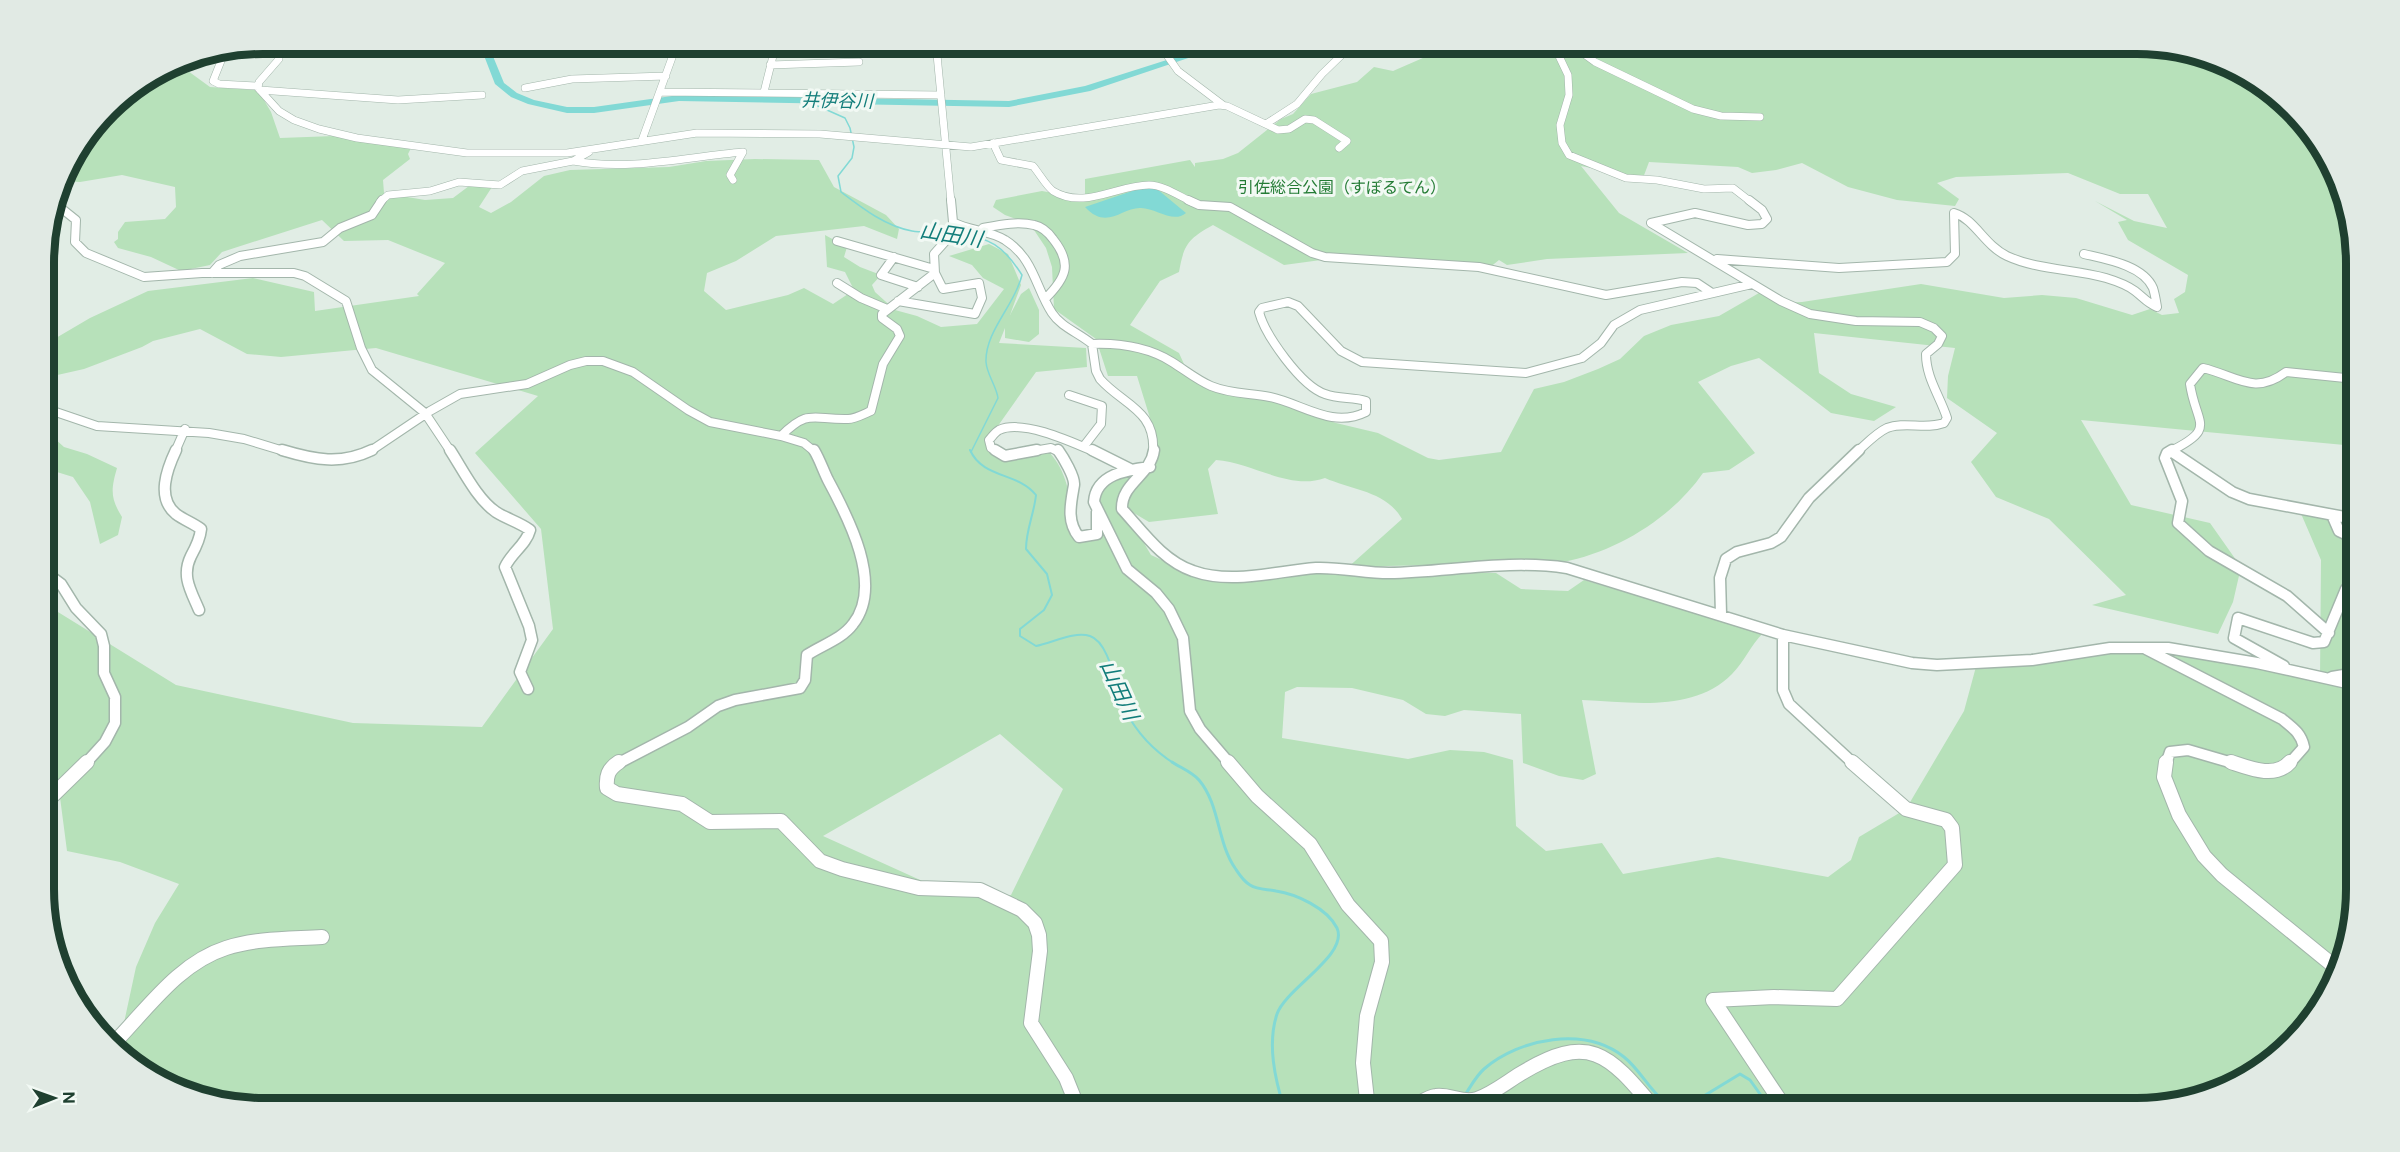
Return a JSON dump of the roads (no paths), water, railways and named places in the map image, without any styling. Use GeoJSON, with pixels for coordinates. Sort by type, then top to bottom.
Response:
{"type":"FeatureCollection","features":[{"type":"Feature","properties":{"kind":"street"},"geometry":{"type":"LineString","coordinates":[[259,88],[279,59],[278,54]]}},
{"type":"Feature","properties":{"kind":"street"},"geometry":{"type":"LineString","coordinates":[[642,140],[674,54]]}},
{"type":"Feature","properties":{"kind":"street"},"geometry":{"type":"LineString","coordinates":[[764,92],[773,54]]}},
{"type":"Feature","properties":{"kind":"street"},"geometry":{"type":"LineString","coordinates":[[937,54],[944,146],[953,222],[956,230]]}},
{"type":"Feature","properties":{"kind":"street"},"geometry":{"type":"LineString","coordinates":[[1164,54],[1193,85],[1223,105],[1274,129],[1285,130],[1301,121],[1314,120],[1347,141],[1339,148]]}},
{"type":"Feature","properties":{"kind":"street"},"geometry":{"type":"LineString","coordinates":[[1266,124],[1297,105],[1322,74],[1343,54]]}},
{"type":"Feature","properties":{"kind":"street"},"geometry":{"type":"LineString","coordinates":[[1558,54],[1568,75],[1569,95],[1560,125],[1562,143],[1569,155],[1626,178],[1657,180],[1704,189],[1733,188],[1762,210],[1767,219],[1762,224],[1755,225],[1695,213],[1652,223],[1780,302],[1821,317],[1876,322],[1920,322],[1935,328],[1942,336],[1938,344],[1926,354],[1925,366],[1947,418],[1939,426],[1902,426],[1885,429],[1804,501],[1778,539],[1731,555],[1725,561],[1722,570],[1721,614]]}},
{"type":"Feature","properties":{"kind":"street"},"geometry":{"type":"LineString","coordinates":[[1584,54],[1595,62],[1693,109],[1721,116],[1760,117]]}},
{"type":"Feature","properties":{"kind":"street"},"geometry":{"type":"LineString","coordinates":[[224,58],[224,63],[214,75],[213,81],[219,84],[401,100],[441,100],[482,95]]}},
{"type":"Feature","properties":{"kind":"street"},"geometry":{"type":"LineString","coordinates":[[770,65],[859,62]]}},
{"type":"Feature","properties":{"kind":"street"},"geometry":{"type":"LineString","coordinates":[[525,88],[573,79],[666,76]]}},
{"type":"Feature","properties":{"kind":"street"},"geometry":{"type":"LineString","coordinates":[[259,88],[279,111],[294,120],[357,138],[467,153],[549,154],[697,133],[795,133],[971,147],[1223,105]]}},
{"type":"Feature","properties":{"kind":"street"},"geometry":{"type":"LineString","coordinates":[[659,93],[764,92],[941,96]]}},
{"type":"Feature","properties":{"kind":"street"},"geometry":{"type":"LineString","coordinates":[[993,143],[1001,160],[1033,166],[1053,191],[1077,198],[1096,197],[1136,186],[1157,186],[1199,205],[1230,207],[1312,253],[1325,257],[1479,267],[1606,295],[1682,282],[1697,283],[1712,293]]}},
{"type":"Feature","properties":{"kind":"street"},"geometry":{"type":"LineString","coordinates":[[573,161],[592,149]]}},
{"type":"Feature","properties":{"kind":"street"},"geometry":{"type":"LineString","coordinates":[[212,273],[219,265],[240,256],[323,242],[339,228],[372,215],[380,202],[388,195],[430,191],[459,182],[498,185],[527,169],[573,161],[630,167],[709,154],[743,152],[730,175],[733,180]]}},
{"type":"Feature","properties":{"kind":"street"},"geometry":{"type":"LineString","coordinates":[[61,208],[76,220],[75,242],[86,254],[144,277],[212,273],[294,273],[305,276],[342,297],[348,306],[372,370],[425,413],[482,497],[496,513],[520,522],[530,531],[527,540],[510,555],[505,567],[530,626],[532,640],[520,672],[528,689]]}},
{"type":"Feature","properties":{"kind":"street"},"geometry":{"type":"LineString","coordinates":[[1713,259],[1839,268],[1947,262],[1955,254],[1954,213],[1966,217],[1987,243],[2009,256],[2022,262],[2093,275],[2129,286],[2142,296],[2146,303],[2157,307],[2152,285],[2145,278],[2113,261],[2084,254]]}},
{"type":"Feature","properties":{"kind":"street"},"geometry":{"type":"LineString","coordinates":[[898,301],[975,314],[982,298],[979,283],[943,289],[934,271],[934,254],[956,230],[1034,225],[1043,228],[1065,253],[1062,284],[1046,299]]}},
{"type":"Feature","properties":{"kind":"street"},"geometry":{"type":"LineString","coordinates":[[974,230],[1000,236],[1013,246],[1041,285],[1053,315],[1061,324],[1081,334],[1092,344],[1120,345],[1152,352],[1164,357],[1206,384],[1222,390],[1274,398],[1321,416],[1344,418],[1359,417],[1366,412],[1366,401],[1328,395],[1313,389],[1262,324],[1259,312],[1262,308],[1288,302],[1298,306],[1341,351],[1362,362],[1526,373],[1582,358],[1601,343],[1614,325],[1640,310],[1752,285]]}},
{"type":"Feature","properties":{"kind":"street"},"geometry":{"type":"LineString","coordinates":[[837,241],[934,271]]}},
{"type":"Feature","properties":{"kind":"street"},"geometry":{"type":"LineString","coordinates":[[894,257],[881,275],[918,287]]}},
{"type":"Feature","properties":{"kind":"street"},"geometry":{"type":"LineString","coordinates":[[782,436],[795,422],[807,417],[850,419],[871,411],[883,364],[900,336],[897,328],[882,318],[887,309],[918,287],[934,271]]}},
{"type":"Feature","properties":{"kind":"street"},"geometry":{"type":"LineString","coordinates":[[837,283],[861,298],[887,309]]}},
{"type":"Feature","properties":{"kind":"street"},"geometry":{"type":"LineString","coordinates":[[1092,344],[1094,367],[1102,382],[1144,414],[1155,442],[1150,466],[1125,490],[1120,500],[1122,509],[1165,556],[1211,576],[1255,576],[1318,568],[1388,573],[1540,564],[1567,568],[1783,635],[1912,663],[1937,665],[2032,660],[2110,648],[2168,648],[2209,653],[2346,683]]}},
{"type":"Feature","properties":{"kind":"street"},"geometry":{"type":"LineString","coordinates":[[54,410],[67,413],[102,428],[185,429],[246,440],[326,461],[341,461],[357,457],[370,450],[442,402],[473,390],[525,384],[573,363],[587,361],[607,362],[625,369],[702,418],[797,440],[812,448],[822,464],[862,555],[865,587],[857,619],[840,637],[807,655],[805,662],[807,674],[800,688],[735,700],[718,706],[688,727],[621,761],[606,777],[608,788],[617,794],[682,804],[710,822],[781,821],[820,861],[842,869],[919,888],[980,890],[1022,910],[1035,924],[1039,935],[1040,951],[1031,1023],[1067,1082],[1074,1098]]}},
{"type":"Feature","properties":{"kind":"street"},"geometry":{"type":"LineString","coordinates":[[2329,633],[2298,603],[2198,543],[2186,533],[2178,523],[2182,501],[2165,458],[2171,451],[2199,435],[2203,428],[2191,394],[2190,384],[2203,368],[2242,383],[2254,385],[2275,382],[2286,372],[2346,378]]}},
{"type":"Feature","properties":{"kind":"street"},"geometry":{"type":"LineString","coordinates":[[1069,395],[1102,406],[1101,424],[1084,446]]}},
{"type":"Feature","properties":{"kind":"street"},"geometry":{"type":"LineString","coordinates":[[1097,510],[1096,534],[1079,537],[1075,534],[1070,505],[1070,492],[1075,483],[1059,451],[1050,448],[1005,456],[991,448],[989,440],[999,430],[1014,427],[1068,440],[1132,470]]}},
{"type":"Feature","properties":{"kind":"street"},"geometry":{"type":"LineString","coordinates":[[185,429],[164,485],[165,497],[173,511],[201,529],[200,541],[189,561],[186,574],[199,610]]}},
{"type":"Feature","properties":{"kind":"street"},"geometry":{"type":"LineString","coordinates":[[1059,451],[1068,440]]}},
{"type":"Feature","properties":{"kind":"street"},"geometry":{"type":"LineString","coordinates":[[2171,451],[2232,492],[2264,503],[2346,517]]}},
{"type":"Feature","properties":{"kind":"street"},"geometry":{"type":"LineString","coordinates":[[1150,466],[1113,476],[1098,486],[1093,495],[1097,510],[1127,569],[1156,593],[1169,609],[1183,638],[1190,711],[1200,729],[1257,796],[1310,844],[1348,904],[1381,941],[1382,962],[1367,1016],[1363,1063],[1366,1098]]}},
{"type":"Feature","properties":{"kind":"street"},"geometry":{"type":"LineString","coordinates":[[2332,514],[2334,527],[2339,533],[2346,536]]}},
{"type":"Feature","properties":{"kind":"street"},"geometry":{"type":"LineString","coordinates":[[54,579],[61,584],[76,608],[101,634],[104,646],[104,673],[115,697],[116,712],[115,723],[105,742],[80,771],[54,795]]}},
{"type":"Feature","properties":{"kind":"street"},"geometry":{"type":"LineString","coordinates":[[2287,670],[2267,655],[2234,638],[2238,618],[2313,643],[2324,642],[2346,589]]}},
{"type":"Feature","properties":{"kind":"street"},"geometry":{"type":"LineString","coordinates":[[1778,1098],[1713,1000],[1774,997],[1837,999],[1955,865],[1952,828],[1946,820],[1906,810],[1789,704],[1783,690],[1783,635]]}},
{"type":"Feature","properties":{"kind":"street"},"geometry":{"type":"LineString","coordinates":[[2146,649],[2282,718],[2302,737],[2304,747],[2284,768],[2272,771],[2253,769],[2188,750],[2170,752],[2166,760],[2164,777],[2179,815],[2204,856],[2222,875],[2332,964]]}},
{"type":"Feature","properties":{"kind":"street"},"geometry":{"type":"LineString","coordinates":[[2320,678],[2346,674]]}},
{"type":"Feature","properties":{"kind":"street"},"geometry":{"type":"LineString","coordinates":[[118,1039],[166,987],[211,953],[232,946],[322,937]]}},
{"type":"Feature","properties":{"kind":"street"},"geometry":{"type":"LineString","coordinates":[[1480,1098],[1513,1076],[1561,1053],[1592,1053],[1614,1062],[1645,1098]]}},
{"type":"Feature","properties":{"kind":"street"},"geometry":{"type":"LineString","coordinates":[[1430,1098],[1436,1095],[1453,1098]]}},
{"type":"Feature","properties":{"kind":"water"},"geometry":{"type":"Polygon","coordinates":[[[1144,187],[1157,189],[1186,213],[1176,217],[1141,208],[1107,218],[1093,214],[1085,207],[1144,187]]]}},
{"type":"Feature","properties":{"kind":"waterway","name":"井伊谷川"},"geometry":{"type":"LineString","coordinates":[[488,54],[500,84],[514,95],[531,102],[567,110],[594,110],[679,98],[1009,104],[1087,89],[1194,54]]}},
{"type":"Feature","properties":{"kind":"waterway","name":"山田川"},"geometry":{"type":"LineString","coordinates":[[809,102],[845,118],[850,128],[854,147],[852,158],[838,176],[841,192],[874,216],[902,229],[917,232],[950,232]]}},
{"type":"Feature","properties":{"kind":"waterway","name":"山田川"},"geometry":{"type":"LineString","coordinates":[[956,233],[978,237],[995,245],[1008,256],[1022,275],[990,340],[986,362],[998,398],[971,452]]}},
{"type":"Feature","properties":{"kind":"waterway","name":"山田川"},"geometry":{"type":"LineString","coordinates":[[971,452],[983,466],[1020,482],[1036,495],[1026,549],[1047,574],[1052,595],[1044,610],[1020,629],[1020,636],[1036,646],[1077,635],[1090,636],[1097,640],[1108,658],[1129,718],[1153,747],[1175,764]]}},
{"type":"Feature","properties":{"kind":"waterway","name":"山田川"},"geometry":{"type":"LineString","coordinates":[[1172,762],[1190,772],[1206,790],[1229,858],[1245,882],[1256,888],[1284,893],[1310,903],[1326,914],[1337,928],[1338,938],[1334,949],[1326,960],[1292,993],[1277,1014],[1272,1049],[1281,1098]]}},
{"type":"Feature","properties":{"kind":"waterway","name":"山田川"},"geometry":{"type":"LineString","coordinates":[[1465,1095],[1481,1072],[1499,1058],[1534,1043],[1572,1039],[1591,1041],[1608,1047],[1624,1057],[1661,1098]]}},
{"type":"Feature","properties":{"kind":"waterway","name":"山田川"},"geometry":{"type":"LineString","coordinates":[[1700,1098],[1740,1074],[1750,1080],[1763,1098]]}},
{"type":"Feature","properties":{"kind":"park label","name":"引佐総合公園（すぽるてん）"},"geometry":{"type":"Point","coordinates":[1342,187]}}]}
